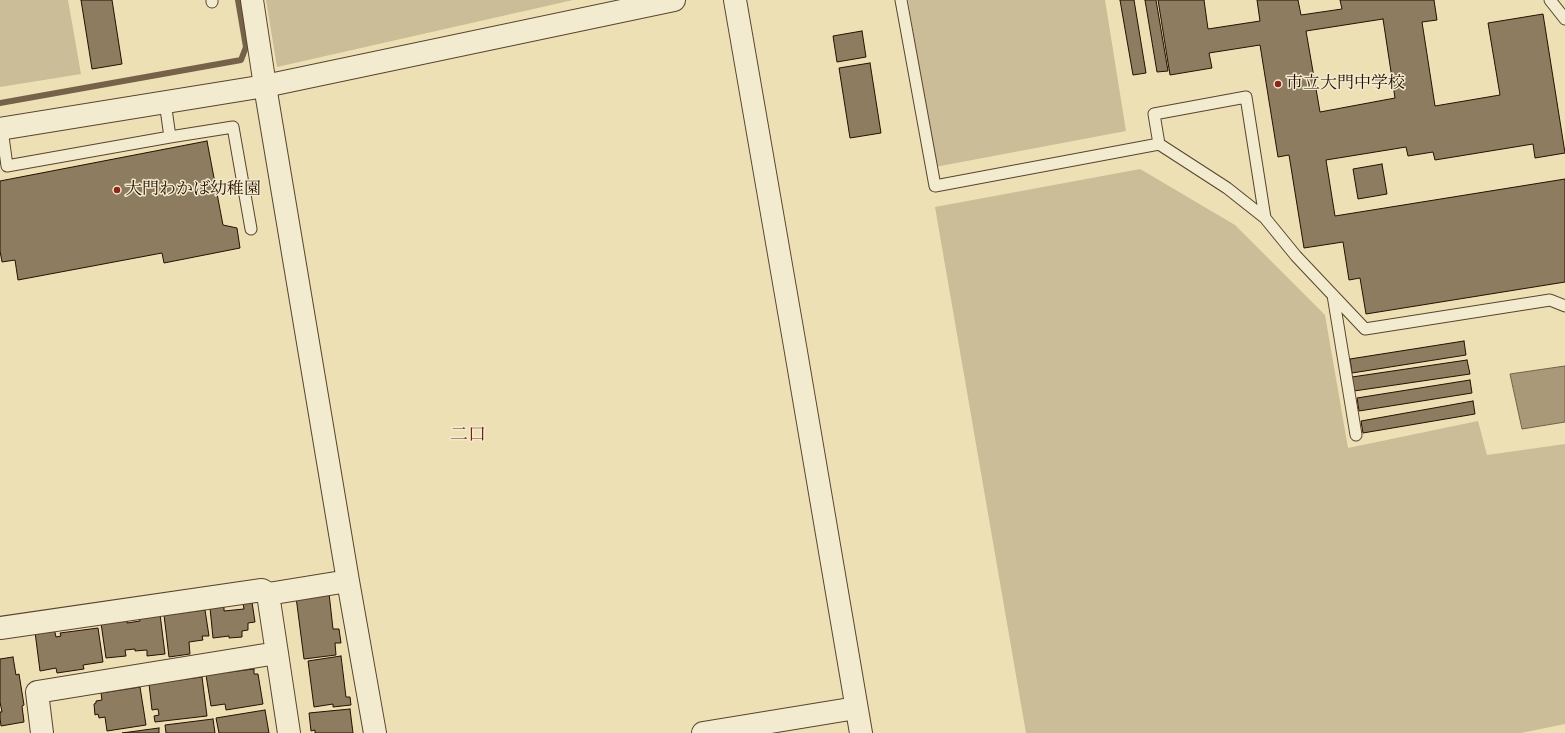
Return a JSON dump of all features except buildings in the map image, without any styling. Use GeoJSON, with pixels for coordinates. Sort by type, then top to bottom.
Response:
{"type":"FeatureCollection","features":[{"type":"Feature","properties":{"kind":"street"},"geometry":{"type":"LineString","coordinates":[[252,0],[348,581],[375,733]]}},
{"type":"Feature","properties":{"kind":"street"},"geometry":{"type":"LineString","coordinates":[[1,129],[266,86],[674,0]]}},
{"type":"Feature","properties":{"kind":"street"},"geometry":{"type":"LineString","coordinates":[[735,0],[861,733]]}},
{"type":"Feature","properties":{"kind":"street"},"geometry":{"type":"LineString","coordinates":[[0,628],[262,590],[268,594],[348,581]]}},
{"type":"Feature","properties":{"kind":"street"},"geometry":{"type":"LineString","coordinates":[[268,594],[289,733]]}},
{"type":"Feature","properties":{"kind":"street"},"geometry":{"type":"LineString","coordinates":[[42,733],[37,692],[277,653]]}},
{"type":"Feature","properties":{"kind":"street"},"geometry":{"type":"LineString","coordinates":[[703,733],[856,708]]}},
{"type":"Feature","properties":{"kind":"lane"},"geometry":{"type":"LineString","coordinates":[[901,0],[935,186],[1159,144],[1227,188],[1265,218],[1296,256],[1366,329],[1550,300],[1565,306]]}},
{"type":"Feature","properties":{"kind":"lane"},"geometry":{"type":"LineString","coordinates":[[1550,0],[1565,19]]}},
{"type":"Feature","properties":{"kind":"lane"},"geometry":{"type":"LineString","coordinates":[[1159,144],[1154,114],[1246,97],[1265,218]]}},
{"type":"Feature","properties":{"kind":"lane"},"geometry":{"type":"LineString","coordinates":[[165,102],[170,137]]}},
{"type":"Feature","properties":{"kind":"lane"},"geometry":{"type":"LineString","coordinates":[[1,129],[7,166],[233,127],[250,229]]}},
{"type":"Feature","properties":{"kind":"lane"},"geometry":{"type":"LineString","coordinates":[[1333,295],[1356,434]]}},
{"type":"Feature","properties":{"kind":"shaded area"},"geometry":{"type":"Polygon","coordinates":[[[0,0],[68,0],[81,74],[0,87],[0,0]]]}},
{"type":"Feature","properties":{"kind":"shaded area"},"geometry":{"type":"Polygon","coordinates":[[[266,0],[573,0],[277,67],[266,0]]]}},
{"type":"Feature","properties":{"kind":"shaded area"},"geometry":{"type":"Polygon","coordinates":[[[908,0],[1105,0],[1126,131],[935,167],[908,0]]]}},
{"type":"Feature","properties":{"kind":"shaded area"},"geometry":{"type":"Polygon","coordinates":[[[1140,169],[1235,225],[1325,315],[1348,448],[1478,421],[1487,455],[1565,444],[1565,724],[1521,733],[1026,733],[935,207],[1140,169]]]}},
{"type":"Feature","properties":{"kind":"shaded area"},"geometry":{"type":"Polygon","coordinates":[[[1565,366],[1565,422],[1522,429],[1510,374],[1565,366]]]}},
{"type":"Feature","properties":{"kind":"waterway"},"geometry":{"type":"LineString","coordinates":[[0,103],[241,60],[246,47],[238,0]]}},
{"type":"Feature","properties":{"kind":"place","name":"市立大門中学校"},"geometry":{"type":"Point","coordinates":[1278,84]}},
{"type":"Feature","properties":{"kind":"place","name":"大門わかば幼稚園"},"geometry":{"type":"Point","coordinates":[117,190]}},
{"type":"Feature","properties":{"kind":"district","name":"二口"},"geometry":{"type":"Point","coordinates":[468,436]}}]}
